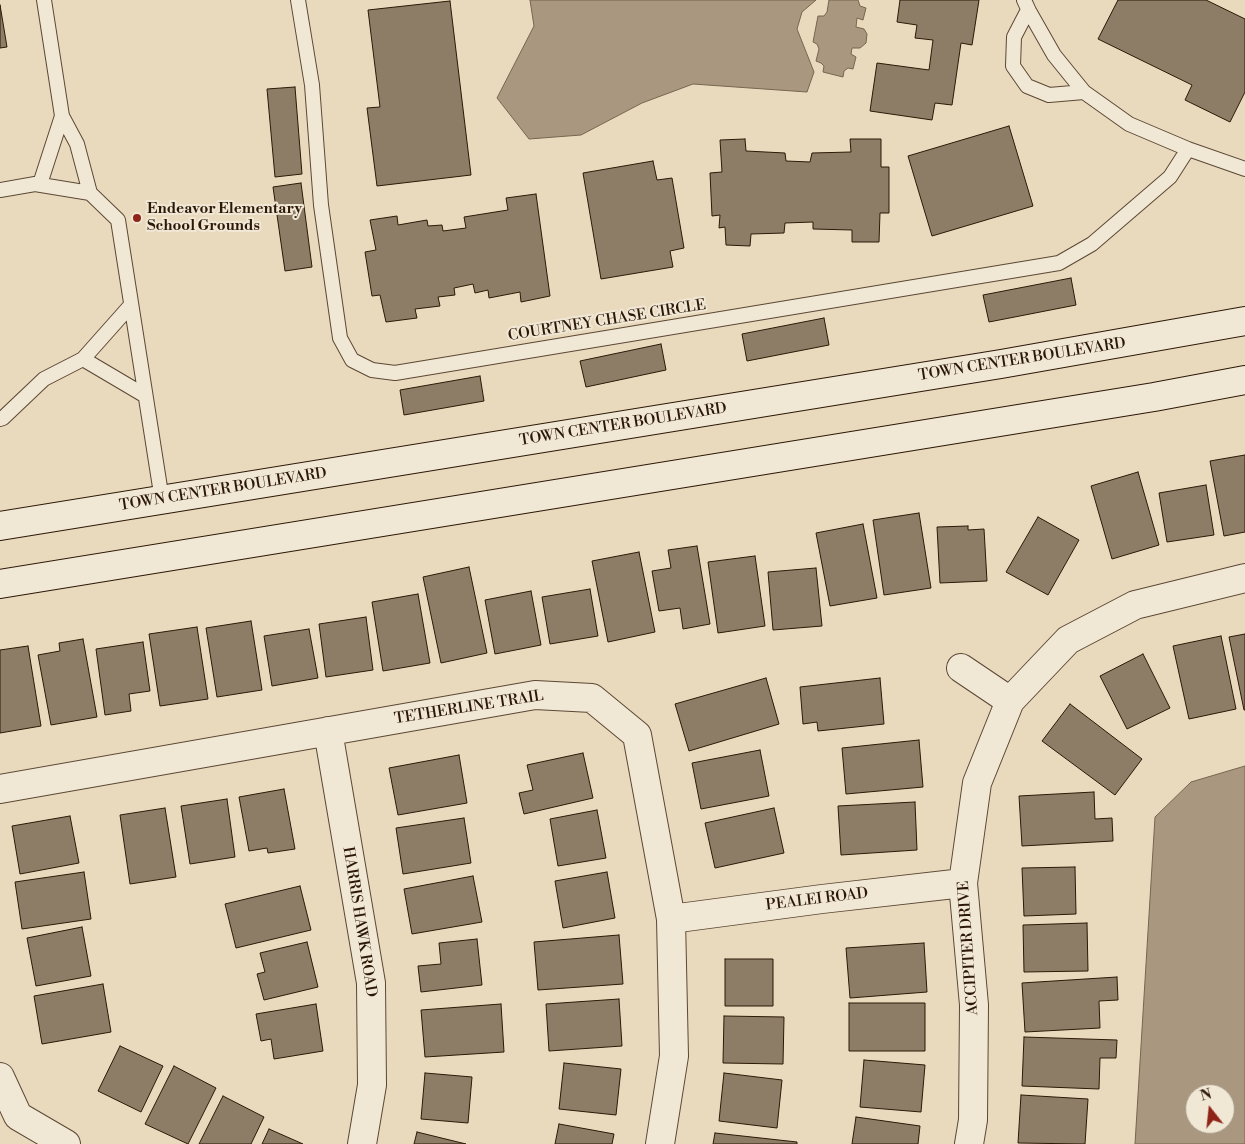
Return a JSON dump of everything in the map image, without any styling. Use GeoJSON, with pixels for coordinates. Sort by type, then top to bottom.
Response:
{"type":"FeatureCollection","features":[{"type":"Feature","properties":{"kind":"street","name":"TOWN CENTER BOULEVARD"},"geometry":{"type":"LineString","coordinates":[[0,526],[1001,364],[1245,321]]}},
{"type":"Feature","properties":{"kind":"street"},"geometry":{"type":"LineString","coordinates":[[0,584],[1144,399],[1245,380]]}},
{"type":"Feature","properties":{"kind":"street","name":"ACCIPITER DRIVE"},"geometry":{"type":"LineString","coordinates":[[970,1144],[973,1120],[974,1005],[963,883],[977,783],[1010,701],[1068,640],[1135,605],[1245,578]]}},
{"type":"Feature","properties":{"kind":"street"},"geometry":{"type":"LineString","coordinates":[[961,668],[1010,701]]}},
{"type":"Feature","properties":{"kind":"street","name":"TETHERLINE TRAIL"},"geometry":{"type":"LineString","coordinates":[[0,789],[535,695],[592,698],[637,735],[671,919],[674,1056],[660,1144]]}},
{"type":"Feature","properties":{"kind":"street","name":"HARRIS HAWK ROAD"},"geometry":{"type":"LineString","coordinates":[[328,731],[371,983],[372,1085],[362,1144]]}},
{"type":"Feature","properties":{"kind":"street","name":"PEALEI ROAD"},"geometry":{"type":"LineString","coordinates":[[671,919],[963,883]]}},
{"type":"Feature","properties":{"kind":"street"},"geometry":{"type":"LineString","coordinates":[[0,1077],[18,1116],[66,1144]]}},
{"type":"Feature","properties":{"kind":"lane"},"geometry":{"type":"LineString","coordinates":[[44,0],[62,116],[77,144],[90,193],[118,220],[162,500]]}},
{"type":"Feature","properties":{"kind":"lane","name":"COURTNEY CHASE CIRCLE"},"geometry":{"type":"LineString","coordinates":[[298,0],[312,85],[321,205],[340,338],[352,360],[372,370],[395,373],[405,372],[1059,263],[1092,244],[1170,177],[1188,149]]}},
{"type":"Feature","properties":{"kind":"lane"},"geometry":{"type":"LineString","coordinates":[[1026,5],[1014,37],[1013,66],[1026,86],[1049,95],[1084,92]]}},
{"type":"Feature","properties":{"kind":"lane"},"geometry":{"type":"LineString","coordinates":[[1026,5],[1054,55],[1084,92],[1129,124],[1188,149],[1245,169]]}},
{"type":"Feature","properties":{"kind":"lane"},"geometry":{"type":"LineString","coordinates":[[40,184],[62,116]]}},
{"type":"Feature","properties":{"kind":"lane"},"geometry":{"type":"LineString","coordinates":[[0,190],[40,184],[90,193]]}},
{"type":"Feature","properties":{"kind":"lane"},"geometry":{"type":"LineString","coordinates":[[0,419],[44,379],[83,359],[131,305]]}},
{"type":"Feature","properties":{"kind":"lane"},"geometry":{"type":"LineString","coordinates":[[83,359],[144,395]]}},
{"type":"Feature","properties":{"kind":"shaded area"},"geometry":{"type":"Polygon","coordinates":[[[530,0],[816,0],[802,12],[797,29],[814,72],[807,92],[693,84],[642,103],[581,135],[529,139],[497,98],[534,26],[530,0]]]}},
{"type":"Feature","properties":{"kind":"shaded area"},"geometry":{"type":"Polygon","coordinates":[[[829,0],[858,0],[860,6],[866,8],[863,20],[857,18],[856,27],[864,29],[867,34],[866,43],[860,48],[852,48],[851,54],[856,57],[853,69],[848,68],[844,71],[843,77],[823,72],[824,66],[816,61],[819,49],[817,44],[813,42],[818,16],[824,16],[827,12],[829,0]]]}},
{"type":"Feature","properties":{"kind":"shaded area"},"geometry":{"type":"Polygon","coordinates":[[[1245,766],[1245,1144],[1135,1144],[1155,817],[1191,782],[1245,766]]]}},
{"type":"Feature","properties":{"kind":"building"},"geometry":{"type":"Polygon","coordinates":[[[900,0],[979,0],[972,45],[961,43],[952,105],[935,103],[932,120],[870,111],[877,63],[929,70],[933,40],[915,38],[917,25],[897,22],[900,0]]]}},
{"type":"Feature","properties":{"kind":"building"},"geometry":{"type":"Polygon","coordinates":[[[1118,0],[1206,0],[1245,19],[1245,92],[1230,122],[1185,100],[1192,85],[1098,39],[1118,0]]]}},
{"type":"Feature","properties":{"kind":"building"},"geometry":{"type":"Polygon","coordinates":[[[450,1],[471,175],[377,186],[367,108],[380,107],[368,10],[450,1]]]}},
{"type":"Feature","properties":{"kind":"building"},"geometry":{"type":"Polygon","coordinates":[[[0,5],[7,47],[0,48],[0,5]]]}},
{"type":"Feature","properties":{"kind":"building"},"geometry":{"type":"Polygon","coordinates":[[[295,87],[302,174],[275,177],[267,89],[295,87]]]}},
{"type":"Feature","properties":{"kind":"building"},"geometry":{"type":"Polygon","coordinates":[[[1009,126],[1033,206],[932,236],[908,156],[1009,126]]]}},
{"type":"Feature","properties":{"kind":"building"},"geometry":{"type":"Polygon","coordinates":[[[745,139],[746,151],[785,153],[786,161],[810,162],[812,153],[851,152],[850,139],[881,139],[881,167],[889,167],[889,213],[880,213],[879,242],[852,242],[852,230],[813,229],[813,222],[785,223],[784,233],[751,234],[750,246],[726,245],[725,227],[719,228],[720,215],[712,216],[710,173],[722,172],[720,140],[745,139]]]}},
{"type":"Feature","properties":{"kind":"building"},"geometry":{"type":"Polygon","coordinates":[[[653,161],[657,180],[672,178],[684,248],[670,251],[673,267],[601,279],[583,173],[653,161]]]}},
{"type":"Feature","properties":{"kind":"building"},"geometry":{"type":"Polygon","coordinates":[[[301,183],[312,267],[285,271],[273,187],[301,183]]]}},
{"type":"Feature","properties":{"kind":"building"},"geometry":{"type":"Polygon","coordinates":[[[536,194],[550,296],[521,302],[520,292],[489,298],[488,290],[475,293],[473,284],[454,288],[455,295],[438,297],[440,306],[415,309],[417,318],[386,322],[380,295],[372,296],[365,252],[376,250],[370,220],[397,216],[398,225],[427,220],[428,226],[442,225],[443,231],[466,228],[464,217],[508,210],[506,198],[536,194]]]}},
{"type":"Feature","properties":{"kind":"building"},"geometry":{"type":"Polygon","coordinates":[[[1071,278],[1076,305],[989,322],[983,295],[1071,278]]]}},
{"type":"Feature","properties":{"kind":"building"},"geometry":{"type":"Polygon","coordinates":[[[824,318],[829,345],[747,361],[742,334],[824,318]]]}},
{"type":"Feature","properties":{"kind":"building"},"geometry":{"type":"Polygon","coordinates":[[[661,344],[666,370],[586,387],[580,361],[661,344]]]}},
{"type":"Feature","properties":{"kind":"building"},"geometry":{"type":"Polygon","coordinates":[[[480,376],[484,401],[404,415],[400,390],[480,376]]]}},
{"type":"Feature","properties":{"kind":"building"},"geometry":{"type":"Polygon","coordinates":[[[1245,455],[1245,532],[1224,536],[1210,461],[1245,455]]]}},
{"type":"Feature","properties":{"kind":"building"},"geometry":{"type":"Polygon","coordinates":[[[1138,472],[1159,545],[1112,559],[1091,486],[1138,472]]]}},
{"type":"Feature","properties":{"kind":"building"},"geometry":{"type":"Polygon","coordinates":[[[1206,485],[1214,535],[1167,542],[1159,493],[1206,485]]]}},
{"type":"Feature","properties":{"kind":"building"},"geometry":{"type":"Polygon","coordinates":[[[919,513],[931,588],[884,595],[873,520],[919,513]]]}},
{"type":"Feature","properties":{"kind":"building"},"geometry":{"type":"Polygon","coordinates":[[[1038,517],[1079,540],[1048,595],[1006,572],[1038,517]]]}},
{"type":"Feature","properties":{"kind":"building"},"geometry":{"type":"Polygon","coordinates":[[[863,524],[877,598],[830,606],[816,533],[863,524]]]}},
{"type":"Feature","properties":{"kind":"building"},"geometry":{"type":"Polygon","coordinates":[[[968,526],[968,530],[984,529],[987,581],[940,583],[937,527],[968,526]]]}},
{"type":"Feature","properties":{"kind":"building"},"geometry":{"type":"Polygon","coordinates":[[[697,546],[710,624],[683,629],[680,608],[659,611],[652,571],[671,568],[668,550],[697,546]]]}},
{"type":"Feature","properties":{"kind":"building"},"geometry":{"type":"Polygon","coordinates":[[[639,552],[655,632],[608,642],[592,561],[639,552]]]}},
{"type":"Feature","properties":{"kind":"building"},"geometry":{"type":"Polygon","coordinates":[[[755,556],[765,626],[718,633],[708,562],[755,556]]]}},
{"type":"Feature","properties":{"kind":"building"},"geometry":{"type":"Polygon","coordinates":[[[469,567],[487,653],[441,663],[423,577],[469,567]]]}},
{"type":"Feature","properties":{"kind":"building"},"geometry":{"type":"Polygon","coordinates":[[[816,568],[822,626],[773,630],[768,572],[816,568]]]}},
{"type":"Feature","properties":{"kind":"building"},"geometry":{"type":"Polygon","coordinates":[[[590,589],[598,636],[550,644],[542,597],[590,589]]]}},
{"type":"Feature","properties":{"kind":"building"},"geometry":{"type":"Polygon","coordinates":[[[531,591],[541,645],[495,654],[485,600],[531,591]]]}},
{"type":"Feature","properties":{"kind":"building"},"geometry":{"type":"Polygon","coordinates":[[[418,594],[430,663],[383,671],[372,602],[418,594]]]}},
{"type":"Feature","properties":{"kind":"building"},"geometry":{"type":"Polygon","coordinates":[[[366,617],[373,670],[326,677],[319,624],[366,617]]]}},
{"type":"Feature","properties":{"kind":"building"},"geometry":{"type":"Polygon","coordinates":[[[251,621],[262,690],[217,697],[206,628],[251,621]]]}},
{"type":"Feature","properties":{"kind":"building"},"geometry":{"type":"Polygon","coordinates":[[[197,627],[208,699],[160,706],[149,634],[197,627]]]}},
{"type":"Feature","properties":{"kind":"building"},"geometry":{"type":"Polygon","coordinates":[[[309,629],[318,678],[272,686],[264,636],[309,629]]]}},
{"type":"Feature","properties":{"kind":"building"},"geometry":{"type":"Polygon","coordinates":[[[1245,634],[1245,710],[1244,710],[1229,637],[1245,634]]]}},
{"type":"Feature","properties":{"kind":"building"},"geometry":{"type":"Polygon","coordinates":[[[1221,636],[1236,709],[1189,719],[1173,646],[1221,636]]]}},
{"type":"Feature","properties":{"kind":"building"},"geometry":{"type":"Polygon","coordinates":[[[83,639],[97,717],[51,725],[38,655],[60,651],[59,643],[83,639]]]}},
{"type":"Feature","properties":{"kind":"building"},"geometry":{"type":"Polygon","coordinates":[[[143,642],[150,691],[129,694],[131,711],[105,715],[96,649],[143,642]]]}},
{"type":"Feature","properties":{"kind":"building"},"geometry":{"type":"Polygon","coordinates":[[[28,646],[41,726],[0,733],[0,650],[28,646]]]}},
{"type":"Feature","properties":{"kind":"building"},"geometry":{"type":"Polygon","coordinates":[[[1143,654],[1170,708],[1127,729],[1100,676],[1143,654]]]}},
{"type":"Feature","properties":{"kind":"building"},"geometry":{"type":"Polygon","coordinates":[[[766,678],[779,724],[689,751],[675,704],[766,678]]]}},
{"type":"Feature","properties":{"kind":"building"},"geometry":{"type":"Polygon","coordinates":[[[880,678],[884,724],[818,731],[817,722],[803,724],[800,687],[880,678]]]}},
{"type":"Feature","properties":{"kind":"building"},"geometry":{"type":"Polygon","coordinates":[[[1070,704],[1142,759],[1115,795],[1042,741],[1070,704]]]}},
{"type":"Feature","properties":{"kind":"building"},"geometry":{"type":"Polygon","coordinates":[[[919,740],[923,787],[846,794],[842,748],[919,740]]]}},
{"type":"Feature","properties":{"kind":"building"},"geometry":{"type":"Polygon","coordinates":[[[760,750],[769,796],[701,809],[692,763],[760,750]]]}},
{"type":"Feature","properties":{"kind":"building"},"geometry":{"type":"Polygon","coordinates":[[[583,753],[593,798],[524,814],[519,793],[533,790],[527,765],[583,753]]]}},
{"type":"Feature","properties":{"kind":"building"},"geometry":{"type":"Polygon","coordinates":[[[459,755],[467,803],[398,815],[389,768],[459,755]]]}},
{"type":"Feature","properties":{"kind":"building"},"geometry":{"type":"Polygon","coordinates":[[[284,789],[295,849],[268,853],[267,848],[249,851],[239,797],[284,789]]]}},
{"type":"Feature","properties":{"kind":"building"},"geometry":{"type":"Polygon","coordinates":[[[1094,792],[1095,819],[1112,818],[1113,841],[1022,846],[1019,796],[1094,792]]]}},
{"type":"Feature","properties":{"kind":"building"},"geometry":{"type":"Polygon","coordinates":[[[227,799],[235,857],[190,864],[181,806],[227,799]]]}},
{"type":"Feature","properties":{"kind":"building"},"geometry":{"type":"Polygon","coordinates":[[[915,802],[917,850],[841,855],[838,806],[915,802]]]}},
{"type":"Feature","properties":{"kind":"building"},"geometry":{"type":"Polygon","coordinates":[[[165,808],[176,877],[130,884],[120,815],[165,808]]]}},
{"type":"Feature","properties":{"kind":"building"},"geometry":{"type":"Polygon","coordinates":[[[774,808],[784,853],[715,868],[705,823],[774,808]]]}},
{"type":"Feature","properties":{"kind":"building"},"geometry":{"type":"Polygon","coordinates":[[[597,810],[606,858],[558,866],[550,819],[597,810]]]}},
{"type":"Feature","properties":{"kind":"building"},"geometry":{"type":"Polygon","coordinates":[[[70,816],[79,863],[20,874],[12,826],[70,816]]]}},
{"type":"Feature","properties":{"kind":"building"},"geometry":{"type":"Polygon","coordinates":[[[464,818],[471,863],[403,874],[396,828],[464,818]]]}},
{"type":"Feature","properties":{"kind":"building"},"geometry":{"type":"Polygon","coordinates":[[[1075,867],[1076,914],[1024,916],[1022,868],[1075,867]]]}},
{"type":"Feature","properties":{"kind":"building"},"geometry":{"type":"Polygon","coordinates":[[[84,872],[91,919],[22,929],[15,882],[84,872]]]}},
{"type":"Feature","properties":{"kind":"building"},"geometry":{"type":"Polygon","coordinates":[[[607,872],[615,918],[563,928],[555,881],[607,872]]]}},
{"type":"Feature","properties":{"kind":"building"},"geometry":{"type":"Polygon","coordinates":[[[473,876],[482,922],[412,934],[404,889],[473,876]]]}},
{"type":"Feature","properties":{"kind":"building"},"geometry":{"type":"Polygon","coordinates":[[[300,886],[311,930],[236,948],[225,904],[300,886]]]}},
{"type":"Feature","properties":{"kind":"building"},"geometry":{"type":"Polygon","coordinates":[[[1087,923],[1088,971],[1024,972],[1023,925],[1087,923]]]}},
{"type":"Feature","properties":{"kind":"building"},"geometry":{"type":"Polygon","coordinates":[[[82,927],[91,976],[36,986],[27,938],[82,927]]]}},
{"type":"Feature","properties":{"kind":"building"},"geometry":{"type":"Polygon","coordinates":[[[619,935],[623,984],[538,990],[534,942],[619,935]]]}},
{"type":"Feature","properties":{"kind":"building"},"geometry":{"type":"Polygon","coordinates":[[[477,939],[482,985],[421,992],[418,966],[441,964],[439,943],[477,939]]]}},
{"type":"Feature","properties":{"kind":"building"},"geometry":{"type":"Polygon","coordinates":[[[307,942],[318,987],[264,1000],[257,974],[265,972],[260,953],[307,942]]]}},
{"type":"Feature","properties":{"kind":"building"},"geometry":{"type":"Polygon","coordinates":[[[924,943],[927,992],[850,998],[846,948],[924,943]]]}},
{"type":"Feature","properties":{"kind":"building"},"geometry":{"type":"Polygon","coordinates":[[[725,959],[773,959],[773,1006],[725,1006],[725,959]]]}},
{"type":"Feature","properties":{"kind":"building"},"geometry":{"type":"Polygon","coordinates":[[[1117,977],[1118,1000],[1099,1001],[1100,1028],[1025,1032],[1022,983],[1117,977]]]}},
{"type":"Feature","properties":{"kind":"building"},"geometry":{"type":"Polygon","coordinates":[[[103,984],[111,1032],[42,1044],[34,996],[103,984]]]}},
{"type":"Feature","properties":{"kind":"building"},"geometry":{"type":"Polygon","coordinates":[[[619,999],[622,1046],[549,1051],[546,1004],[619,999]]]}},
{"type":"Feature","properties":{"kind":"building"},"geometry":{"type":"Polygon","coordinates":[[[849,1003],[925,1003],[925,1051],[849,1051],[849,1003]]]}},
{"type":"Feature","properties":{"kind":"building"},"geometry":{"type":"Polygon","coordinates":[[[316,1004],[323,1051],[274,1059],[271,1039],[261,1041],[256,1014],[316,1004]]]}},
{"type":"Feature","properties":{"kind":"building"},"geometry":{"type":"Polygon","coordinates":[[[501,1004],[504,1052],[425,1057],[421,1010],[501,1004]]]}},
{"type":"Feature","properties":{"kind":"building"},"geometry":{"type":"Polygon","coordinates":[[[724,1016],[784,1017],[783,1064],[723,1063],[724,1016]]]}},
{"type":"Feature","properties":{"kind":"building"},"geometry":{"type":"Polygon","coordinates":[[[1024,1037],[1117,1040],[1116,1058],[1100,1058],[1099,1089],[1022,1086],[1024,1037]]]}},
{"type":"Feature","properties":{"kind":"building"},"geometry":{"type":"Polygon","coordinates":[[[120,1046],[163,1066],[141,1112],[98,1091],[120,1046]]]}},
{"type":"Feature","properties":{"kind":"building"},"geometry":{"type":"Polygon","coordinates":[[[864,1060],[925,1065],[921,1112],[860,1107],[864,1060]]]}},
{"type":"Feature","properties":{"kind":"building"},"geometry":{"type":"Polygon","coordinates":[[[564,1063],[621,1069],[616,1115],[559,1109],[564,1063]]]}},
{"type":"Feature","properties":{"kind":"building"},"geometry":{"type":"Polygon","coordinates":[[[174,1066],[216,1088],[188,1144],[145,1124],[174,1066]]]}},
{"type":"Feature","properties":{"kind":"building"},"geometry":{"type":"Polygon","coordinates":[[[425,1073],[472,1077],[468,1123],[421,1119],[425,1073]]]}},
{"type":"Feature","properties":{"kind":"building"},"geometry":{"type":"Polygon","coordinates":[[[724,1073],[782,1080],[777,1128],[719,1121],[724,1073]]]}},
{"type":"Feature","properties":{"kind":"building"},"geometry":{"type":"Polygon","coordinates":[[[1021,1095],[1088,1099],[1085,1144],[1018,1143],[1021,1095]]]}},
{"type":"Feature","properties":{"kind":"building"},"geometry":{"type":"Polygon","coordinates":[[[223,1096],[264,1117],[251,1144],[199,1144],[223,1096]]]}},
{"type":"Feature","properties":{"kind":"building"},"geometry":{"type":"Polygon","coordinates":[[[856,1117],[920,1126],[918,1144],[852,1144],[856,1117]]]}},
{"type":"Feature","properties":{"kind":"building"},"geometry":{"type":"Polygon","coordinates":[[[559,1124],[614,1134],[612,1144],[555,1144],[559,1124]]]}},
{"type":"Feature","properties":{"kind":"building"},"geometry":{"type":"Polygon","coordinates":[[[269,1129],[303,1144],[262,1144],[269,1129]]]}},
{"type":"Feature","properties":{"kind":"building"},"geometry":{"type":"Polygon","coordinates":[[[417,1132],[466,1144],[414,1144],[417,1132]]]}},
{"type":"Feature","properties":{"kind":"building"},"geometry":{"type":"Polygon","coordinates":[[[715,1133],[797,1142],[797,1144],[713,1144],[715,1133]]]}},
{"type":"Feature","properties":{"kind":"place","name":"Endeavor Elementary School Grounds"},"geometry":{"type":"Point","coordinates":[137,218]}}]}
